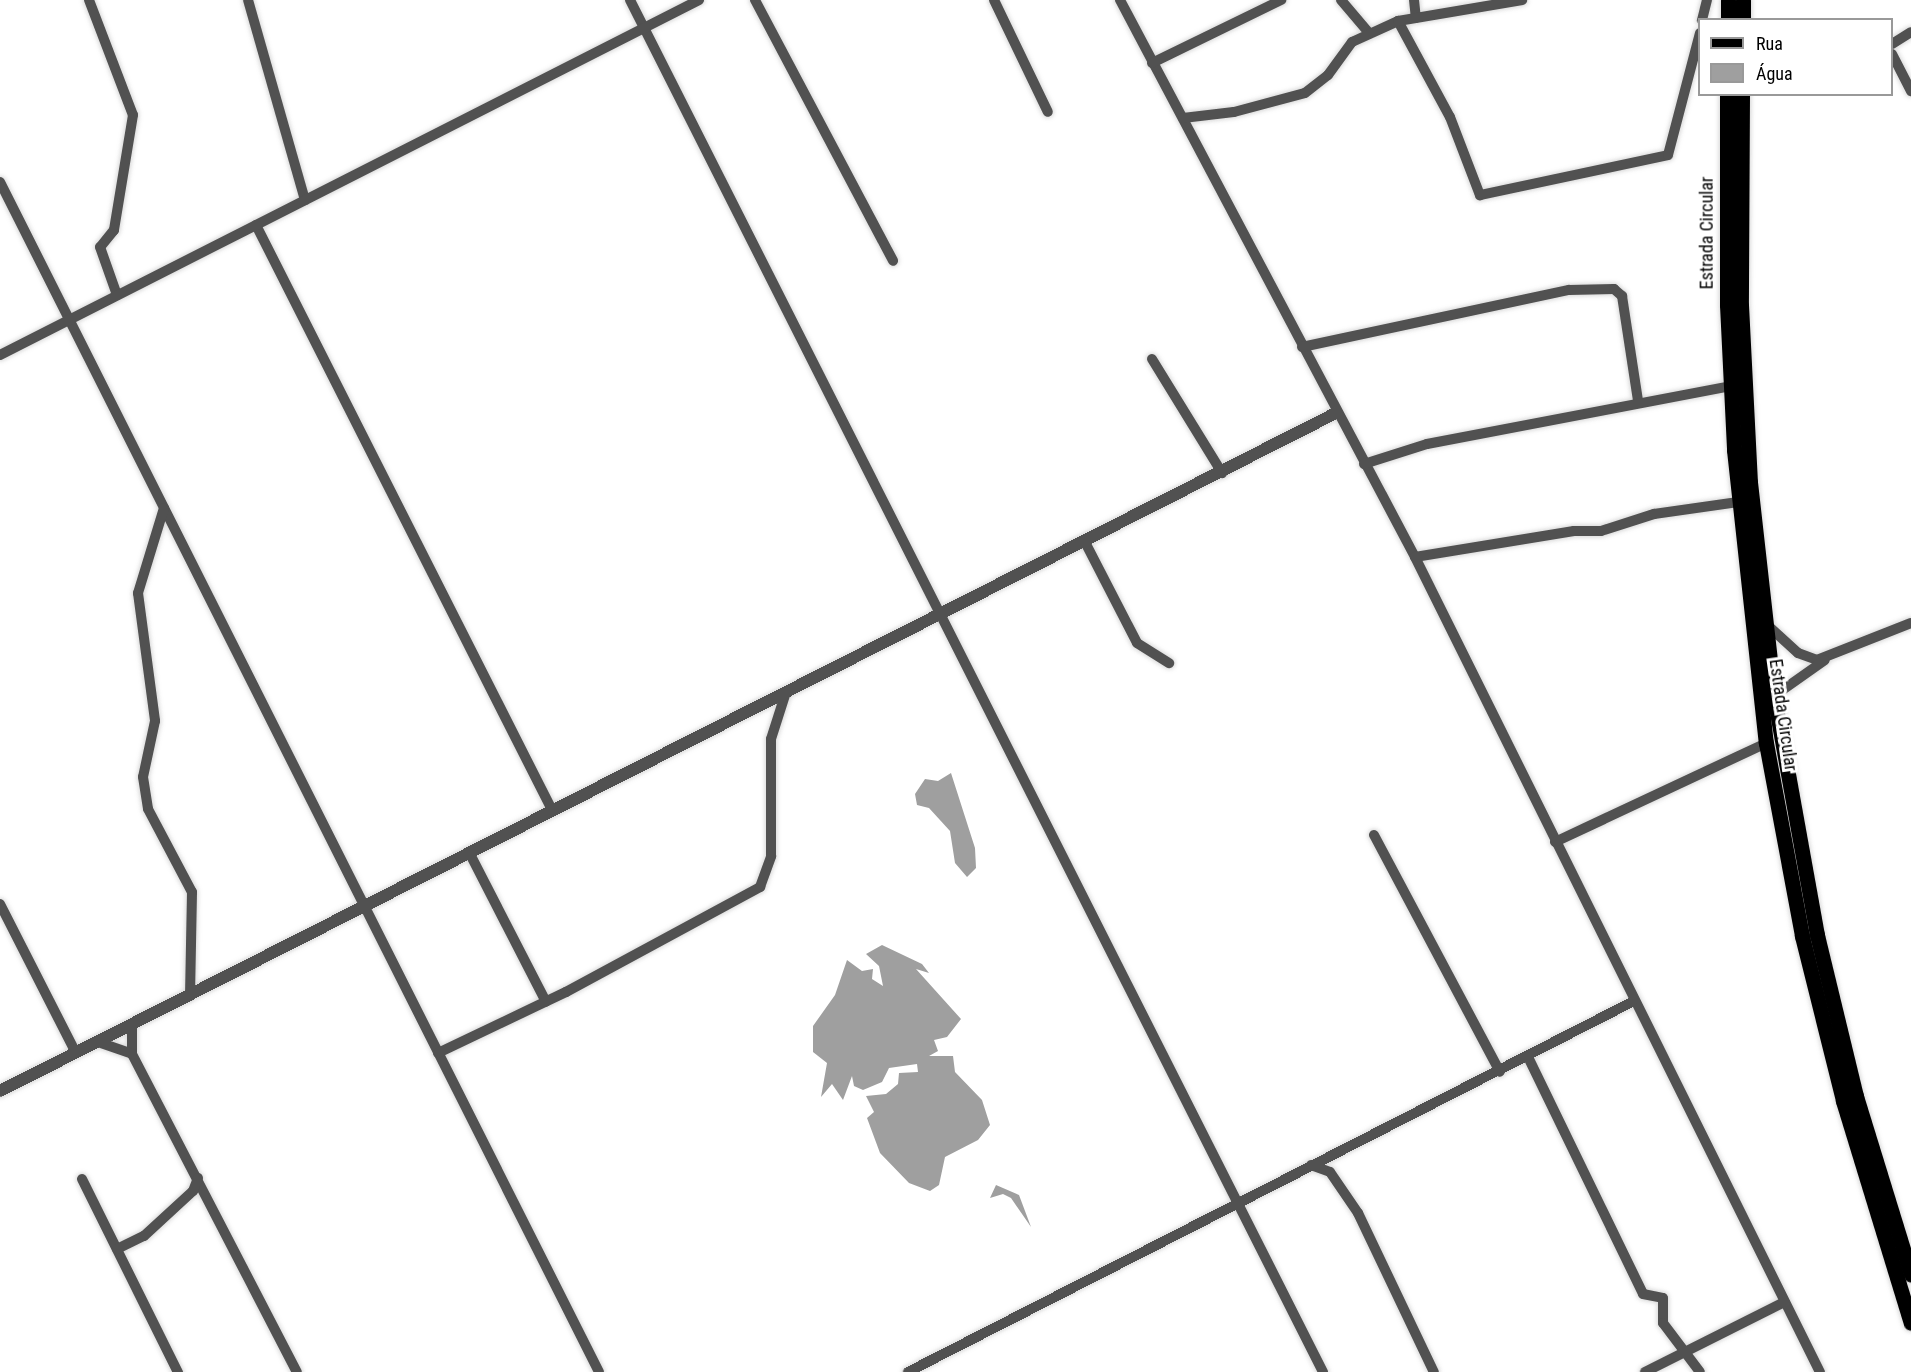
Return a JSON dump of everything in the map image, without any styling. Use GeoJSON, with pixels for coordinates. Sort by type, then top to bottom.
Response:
{"type":"FeatureCollection","features":[{"type":"Feature","properties":{"kind":"main road"},"geometry":{"type":"LineString","coordinates":[[1728,0],[1728,18]]}},
{"type":"Feature","properties":{"kind":"main road"},"geometry":{"type":"LineString","coordinates":[[1743,0],[1743,18]]}},
{"type":"Feature","properties":{"kind":"main road","name":"Estrada Circular"},"geometry":{"type":"LineString","coordinates":[[1727,96],[1731,386],[1738,502],[1767,743],[1802,936],[1840,1090],[1911,1323]]}},
{"type":"Feature","properties":{"kind":"main road","name":"Estrada Circular"},"geometry":{"type":"LineString","coordinates":[[1742,96],[1741,304],[1764,621],[1774,696],[1816,935],[1856,1096],[1911,1275]]}},
{"type":"Feature","properties":{"kind":"street"},"geometry":{"type":"LineString","coordinates":[[89,0],[133,115],[114,230],[100,247],[117,295]]}},
{"type":"Feature","properties":{"kind":"street"},"geometry":{"type":"LineString","coordinates":[[248,0],[305,200]]}},
{"type":"Feature","properties":{"kind":"street"},"geometry":{"type":"LineString","coordinates":[[630,0],[1236,1204],[1323,1372]]}},
{"type":"Feature","properties":{"kind":"street"},"geometry":{"type":"LineString","coordinates":[[0,355],[699,0]]}},
{"type":"Feature","properties":{"kind":"street"},"geometry":{"type":"LineString","coordinates":[[755,0],[893,261]]}},
{"type":"Feature","properties":{"kind":"street"},"geometry":{"type":"LineString","coordinates":[[994,0],[1048,112]]}},
{"type":"Feature","properties":{"kind":"street"},"geometry":{"type":"LineString","coordinates":[[1120,0],[1336,413],[1415,557],[1632,1002],[1820,1372]]}},
{"type":"Feature","properties":{"kind":"street"},"geometry":{"type":"LineString","coordinates":[[1152,63],[1281,0]]}},
{"type":"Feature","properties":{"kind":"street"},"geometry":{"type":"LineString","coordinates":[[1341,0],[1369,33]]}},
{"type":"Feature","properties":{"kind":"street"},"geometry":{"type":"LineString","coordinates":[[1414,0],[1416,18]]}},
{"type":"Feature","properties":{"kind":"street"},"geometry":{"type":"LineString","coordinates":[[1182,118],[1234,112],[1305,93],[1328,75],[1346,46],[1398,21],[1522,0]]}},
{"type":"Feature","properties":{"kind":"street"},"geometry":{"type":"LineString","coordinates":[[1702,18],[1707,0]]}},
{"type":"Feature","properties":{"kind":"street"},"geometry":{"type":"LineString","coordinates":[[1398,21],[1450,117],[1480,195],[1668,155],[1698,41]]}},
{"type":"Feature","properties":{"kind":"street"},"geometry":{"type":"LineString","coordinates":[[1893,43],[1911,32]]}},
{"type":"Feature","properties":{"kind":"street"},"geometry":{"type":"LineString","coordinates":[[1893,56],[1911,91]]}},
{"type":"Feature","properties":{"kind":"street"},"geometry":{"type":"LineString","coordinates":[[0,182],[599,1372]]}},
{"type":"Feature","properties":{"kind":"street"},"geometry":{"type":"LineString","coordinates":[[256,225],[552,810]]}},
{"type":"Feature","properties":{"kind":"street"},"geometry":{"type":"LineString","coordinates":[[1302,347],[1569,290],[1614,289],[1622,296],[1638,401]]}},
{"type":"Feature","properties":{"kind":"street"},"geometry":{"type":"LineString","coordinates":[[1152,359],[1222,473]]}},
{"type":"Feature","properties":{"kind":"street"},"geometry":{"type":"LineString","coordinates":[[1364,464],[1427,444],[1638,401],[1731,386]]}},
{"type":"Feature","properties":{"kind":"street"},"geometry":{"type":"LineString","coordinates":[[0,1091],[470,854],[552,810],[785,695],[912,624],[942,617],[1336,413]]}},
{"type":"Feature","properties":{"kind":"street"},"geometry":{"type":"LineString","coordinates":[[1415,557],[1574,531],[1601,531],[1654,514],[1738,502]]}},
{"type":"Feature","properties":{"kind":"street"},"geometry":{"type":"LineString","coordinates":[[164,508],[138,593],[155,721],[143,777],[148,808],[192,892],[190,996]]}},
{"type":"Feature","properties":{"kind":"street"},"geometry":{"type":"LineString","coordinates":[[1086,544],[1137,643],[1169,663]]}},
{"type":"Feature","properties":{"kind":"street"},"geometry":{"type":"LineString","coordinates":[[1764,621],[1808,659],[1828,658]]}},
{"type":"Feature","properties":{"kind":"street"},"geometry":{"type":"LineString","coordinates":[[1774,696],[1828,658],[1911,623]]}},
{"type":"Feature","properties":{"kind":"street"},"geometry":{"type":"LineString","coordinates":[[438,1053],[546,1002],[760,887],[771,856],[771,739],[785,695]]}},
{"type":"Feature","properties":{"kind":"street"},"geometry":{"type":"LineString","coordinates":[[1555,842],[1767,743]]}},
{"type":"Feature","properties":{"kind":"street"},"geometry":{"type":"LineString","coordinates":[[1374,835],[1500,1072]]}},
{"type":"Feature","properties":{"kind":"street"},"geometry":{"type":"LineString","coordinates":[[470,854],[546,1002]]}},
{"type":"Feature","properties":{"kind":"street"},"geometry":{"type":"LineString","coordinates":[[0,904],[76,1053]]}},
{"type":"Feature","properties":{"kind":"street"},"geometry":{"type":"LineString","coordinates":[[908,1372],[1311,1165],[1529,1059],[1632,1002]]}},
{"type":"Feature","properties":{"kind":"street"},"geometry":{"type":"LineString","coordinates":[[132,1025],[132,1054],[297,1372]]}},
{"type":"Feature","properties":{"kind":"street"},"geometry":{"type":"LineString","coordinates":[[98,1042],[132,1054]]}},
{"type":"Feature","properties":{"kind":"street"},"geometry":{"type":"LineString","coordinates":[[1529,1059],[1643,1293],[1663,1298],[1663,1323],[1700,1372]]}},
{"type":"Feature","properties":{"kind":"street"},"geometry":{"type":"LineString","coordinates":[[1311,1165],[1330,1172],[1358,1213],[1434,1372]]}},
{"type":"Feature","properties":{"kind":"street"},"geometry":{"type":"LineString","coordinates":[[117,1249],[144,1236],[193,1191],[198,1178]]}},
{"type":"Feature","properties":{"kind":"street"},"geometry":{"type":"LineString","coordinates":[[82,1179],[178,1372]]}},
{"type":"Feature","properties":{"kind":"street"},"geometry":{"type":"LineString","coordinates":[[1244,1216],[1253,1195]]}},
{"type":"Feature","properties":{"kind":"street"},"geometry":{"type":"LineString","coordinates":[[1645,1372],[1784,1302]]}},
{"type":"Feature","properties":{"kind":"water"},"geometry":{"type":"Polygon","coordinates":[[[951,773],[975,848],[976,868],[967,877],[955,863],[950,831],[929,808],[917,805],[915,794],[925,779],[938,781],[951,773]]]}},
{"type":"Feature","properties":{"kind":"water"},"geometry":{"type":"Polygon","coordinates":[[[882,945],[922,964],[929,973],[916,969],[961,1019],[947,1037],[934,1040],[938,1051],[929,1056],[953,1056],[955,1072],[982,1100],[990,1125],[978,1140],[945,1157],[939,1185],[930,1191],[909,1183],[880,1153],[867,1118],[874,1112],[866,1096],[886,1094],[898,1084],[899,1073],[918,1072],[917,1064],[889,1068],[882,1082],[863,1090],[854,1086],[852,1076],[843,1100],[832,1084],[821,1097],[827,1063],[813,1052],[813,1026],[835,995],[847,960],[862,971],[873,969],[872,979],[883,986],[879,966],[866,954],[882,945]]]}},
{"type":"Feature","properties":{"kind":"water"},"geometry":{"type":"Polygon","coordinates":[[[996,1185],[1019,1195],[1031,1227],[1011,1198],[1003,1194],[990,1198],[996,1185]]]}}]}
